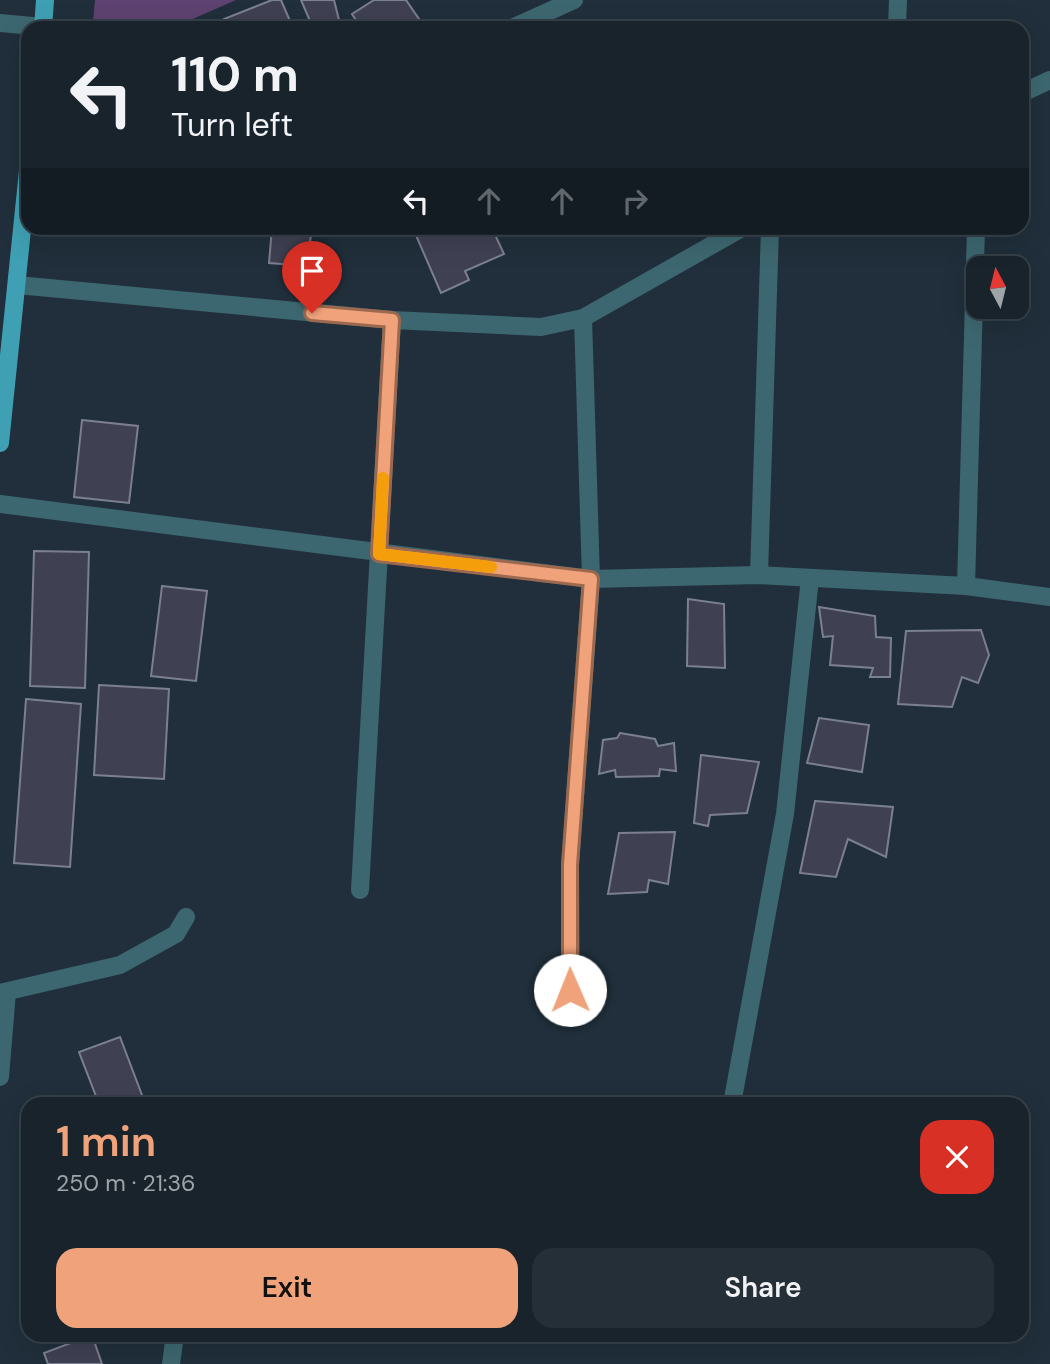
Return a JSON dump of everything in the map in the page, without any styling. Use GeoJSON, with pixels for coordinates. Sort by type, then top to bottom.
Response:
{"type":"FeatureCollection","features":[{"type":"Feature","properties":{"kind":"main road"},"geometry":{"type":"LineString","coordinates":[[44,21],[46,0]]}},
{"type":"Feature","properties":{"kind":"main road"},"geometry":{"type":"LineString","coordinates":[[0,443],[24,235]]}},
{"type":"Feature","properties":{"kind":"street"},"geometry":{"type":"LineString","coordinates":[[528,21],[574,0]]}},
{"type":"Feature","properties":{"kind":"street"},"geometry":{"type":"LineString","coordinates":[[897,21],[898,0]]}},
{"type":"Feature","properties":{"kind":"street"},"geometry":{"type":"LineString","coordinates":[[0,23],[21,25]]}},
{"type":"Feature","properties":{"kind":"street"},"geometry":{"type":"LineString","coordinates":[[1029,90],[1050,80]]}},
{"type":"Feature","properties":{"kind":"street"},"geometry":{"type":"LineString","coordinates":[[17,285],[392,320],[541,327],[583,318],[730,235]]}},
{"type":"Feature","properties":{"kind":"street"},"geometry":{"type":"LineString","coordinates":[[759,575],[770,235]]}},
{"type":"Feature","properties":{"kind":"street"},"geometry":{"type":"LineString","coordinates":[[965,586],[976,235]]}},
{"type":"Feature","properties":{"kind":"street"},"geometry":{"type":"LineString","coordinates":[[571,1017],[570,865],[591,579],[583,318]]}},
{"type":"Feature","properties":{"kind":"street"},"geometry":{"type":"LineString","coordinates":[[360,890],[392,320]]}},
{"type":"Feature","properties":{"kind":"street"},"geometry":{"type":"LineString","coordinates":[[0,504],[591,579],[759,575],[965,586],[1050,597]]}},
{"type":"Feature","properties":{"kind":"street"},"geometry":{"type":"LineString","coordinates":[[733,1097],[783,826],[810,578]]}},
{"type":"Feature","properties":{"kind":"street"},"geometry":{"type":"LineString","coordinates":[[0,1077],[3,992],[120,965],[176,934],[187,917]]}},
{"type":"Feature","properties":{"kind":"street"},"geometry":{"type":"LineString","coordinates":[[172,1364],[174,1342]]}},
{"type":"Feature","properties":{"kind":"shaded area"},"geometry":{"type":"Polygon","coordinates":[[[95,0],[236,0],[188,21],[93,21],[95,0]]]}},
{"type":"Feature","properties":{"kind":"building"},"geometry":{"type":"Polygon","coordinates":[[[272,0],[281,0],[290,21],[225,21],[224,19],[272,0]]]}},
{"type":"Feature","properties":{"kind":"building"},"geometry":{"type":"Polygon","coordinates":[[[301,0],[334,0],[339,21],[310,21],[301,0]]]}},
{"type":"Feature","properties":{"kind":"building"},"geometry":{"type":"Polygon","coordinates":[[[374,0],[406,0],[419,19],[356,21],[352,14],[374,0]]]}},
{"type":"Feature","properties":{"kind":"building"},"geometry":{"type":"Polygon","coordinates":[[[271,235],[311,235],[308,266],[269,263],[271,235]]]}},
{"type":"Feature","properties":{"kind":"building"},"geometry":{"type":"Polygon","coordinates":[[[416,235],[495,235],[504,254],[465,271],[469,280],[441,293],[416,235]]]}},
{"type":"Feature","properties":{"kind":"building"},"geometry":{"type":"Polygon","coordinates":[[[82,420],[138,426],[129,503],[74,497],[82,420]]]}},
{"type":"Feature","properties":{"kind":"building"},"geometry":{"type":"Polygon","coordinates":[[[34,551],[89,552],[85,688],[30,686],[34,551]]]}},
{"type":"Feature","properties":{"kind":"building"},"geometry":{"type":"Polygon","coordinates":[[[162,586],[207,591],[196,681],[151,676],[162,586]]]}},
{"type":"Feature","properties":{"kind":"building"},"geometry":{"type":"Polygon","coordinates":[[[688,599],[724,604],[725,668],[687,666],[688,599]]]}},
{"type":"Feature","properties":{"kind":"building"},"geometry":{"type":"Polygon","coordinates":[[[819,607],[875,616],[876,637],[891,638],[890,677],[870,677],[873,668],[830,665],[833,636],[823,637],[819,607]]]}},
{"type":"Feature","properties":{"kind":"building"},"geometry":{"type":"Polygon","coordinates":[[[981,630],[989,655],[978,683],[962,677],[952,707],[898,704],[906,631],[981,630]]]}},
{"type":"Feature","properties":{"kind":"building"},"geometry":{"type":"Polygon","coordinates":[[[99,685],[169,689],[164,779],[94,775],[99,685]]]}},
{"type":"Feature","properties":{"kind":"building"},"geometry":{"type":"Polygon","coordinates":[[[26,699],[81,704],[70,867],[14,863],[26,699]]]}},
{"type":"Feature","properties":{"kind":"building"},"geometry":{"type":"Polygon","coordinates":[[[819,718],[869,725],[862,772],[807,763],[819,718]]]}},
{"type":"Feature","properties":{"kind":"building"},"geometry":{"type":"Polygon","coordinates":[[[620,733],[655,739],[658,746],[674,743],[676,771],[660,769],[659,776],[616,777],[615,770],[599,774],[603,740],[617,738],[620,733]]]}},
{"type":"Feature","properties":{"kind":"building"},"geometry":{"type":"Polygon","coordinates":[[[701,755],[759,762],[747,813],[710,815],[708,826],[694,823],[701,755]]]}},
{"type":"Feature","properties":{"kind":"building"},"geometry":{"type":"Polygon","coordinates":[[[815,801],[893,807],[886,857],[848,839],[836,877],[800,873],[815,801]]]}},
{"type":"Feature","properties":{"kind":"building"},"geometry":{"type":"Polygon","coordinates":[[[675,832],[668,884],[649,880],[647,892],[608,894],[619,833],[675,832]]]}},
{"type":"Feature","properties":{"kind":"building"},"geometry":{"type":"Polygon","coordinates":[[[120,1037],[143,1097],[96,1097],[79,1052],[120,1037]]]}},
{"type":"Feature","properties":{"kind":"building"},"geometry":{"type":"Polygon","coordinates":[[[73,1342],[94,1342],[102,1364],[48,1364],[44,1353],[73,1342]]]}},
{"type":"Feature","properties":{"kind":"slow traffic"},"geometry":{"type":"LineString","coordinates":[[383,478],[379,554],[491,567]]}},
{"type":"Feature","properties":{"kind":"route"},"geometry":{"type":"LineString","coordinates":[[312,313],[392,320],[379,554],[591,579],[570,865],[570,990]]}}]}
